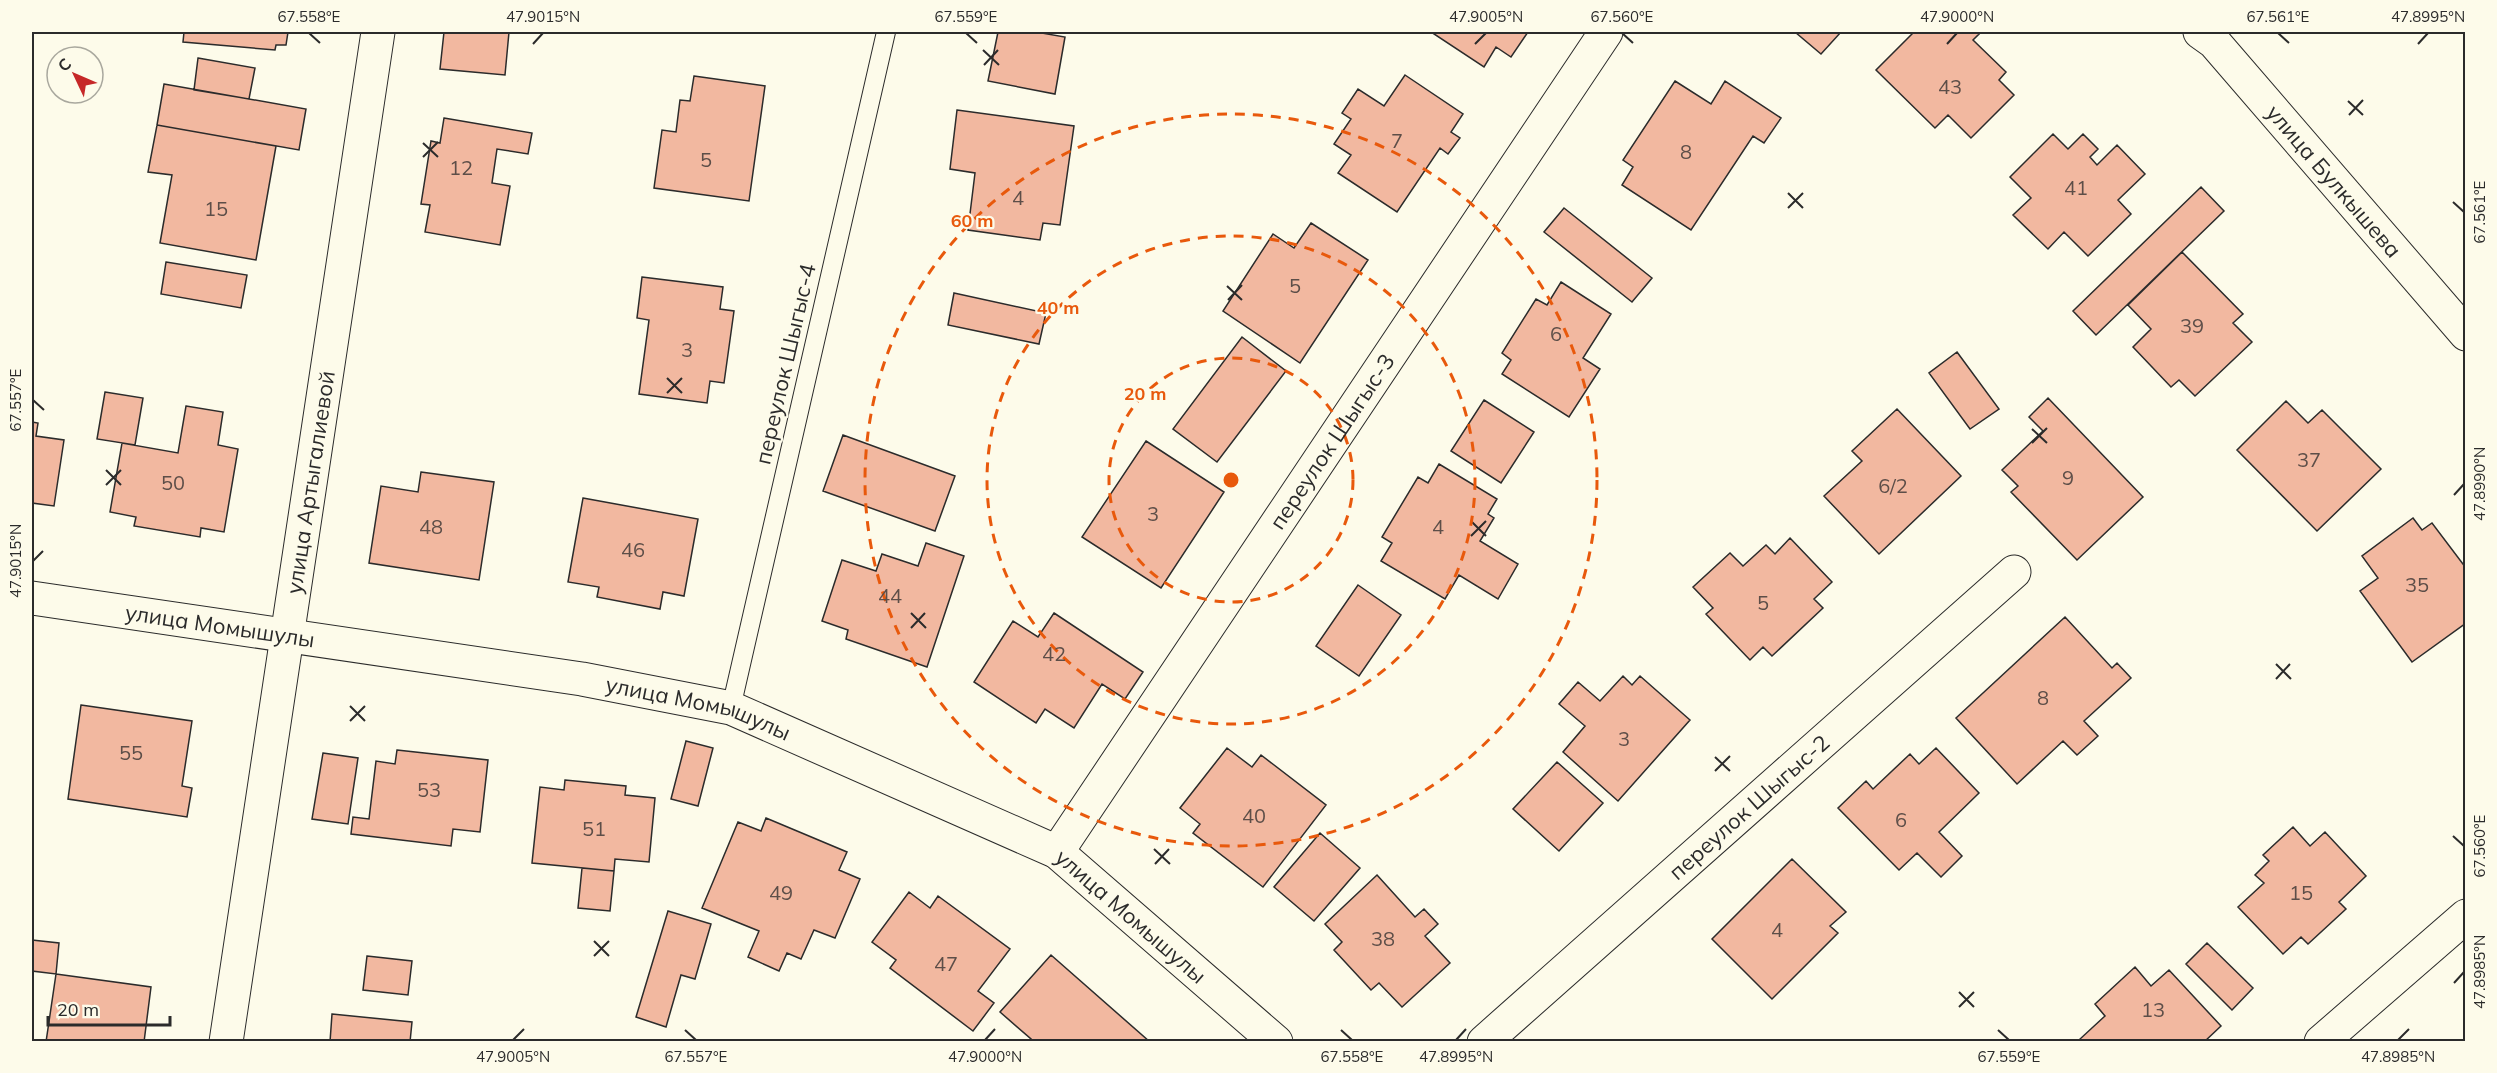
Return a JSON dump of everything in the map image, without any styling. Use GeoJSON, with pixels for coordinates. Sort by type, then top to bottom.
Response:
{"type":"FeatureCollection","features":[{"type":"Feature","properties":{"kind":"street","name":"улица Артыгалиевой"},"geometry":{"type":"LineString","coordinates":[[226,1041],[378,32]]}},
{"type":"Feature","properties":{"kind":"street","name":"переулок Шыгыс-3"},"geometry":{"type":"LineString","coordinates":[[1057,852],[1606,32]]}},
{"type":"Feature","properties":{"kind":"street","name":"улица Булкышева"},"geometry":{"type":"LineString","coordinates":[[2200,32],[2214,42],[2466,334]]}},
{"type":"Feature","properties":{"kind":"street","name":"переулок Шыгыс-2"},"geometry":{"type":"LineString","coordinates":[[1484,1041],[2014,572]]}},
{"type":"Feature","properties":{"kind":"street","name":"улица Момышулы"},"geometry":{"type":"LineString","coordinates":[[32,598],[582,679],[730,708],[1057,852],[1275,1041]]}},
{"type":"Feature","properties":{"kind":"street"},"geometry":{"type":"LineString","coordinates":[[2321,1041],[2466,916]]}},
{"type":"Feature","properties":{"kind":"lane","name":"переулок Шыгыс-4"},"geometry":{"type":"LineString","coordinates":[[730,708],[886,32]]}},
{"type":"Feature","properties":{"kind":"building"},"geometry":{"type":"Polygon","coordinates":[[[184,32],[288,32],[286,45],[276,45],[275,50],[183,42],[184,32]]]}},
{"type":"Feature","properties":{"kind":"building"},"geometry":{"type":"Polygon","coordinates":[[[444,32],[509,32],[505,75],[440,69],[444,32]]]}},
{"type":"Feature","properties":{"kind":"building"},"geometry":{"type":"Polygon","coordinates":[[[998,32],[1036,32],[1065,37],[1055,94],[988,81],[998,32]]]}},
{"type":"Feature","properties":{"kind":"building"},"geometry":{"type":"Polygon","coordinates":[[[1431,32],[1528,32],[1511,57],[1496,47],[1484,67],[1431,32]]]}},
{"type":"Feature","properties":{"kind":"building"},"geometry":{"type":"Polygon","coordinates":[[[1795,32],[1841,32],[1821,54],[1795,32]]]}},
{"type":"Feature","properties":{"kind":"building"},"geometry":{"type":"Polygon","coordinates":[[[1914,32],[1976,32],[1979,34],[1973,40],[2006,72],[1999,80],[2014,95],[1971,138],[1948,115],[1935,128],[1876,70],[1914,32]]]}},
{"type":"Feature","properties":{"kind":"building"},"geometry":{"type":"Polygon","coordinates":[[[198,58],[255,68],[249,99],[194,90],[198,58]]]}},
{"type":"Feature","properties":{"kind":"building"},"geometry":{"type":"Polygon","coordinates":[[[1405,75],[1463,114],[1451,132],[1460,138],[1448,154],[1440,148],[1397,212],[1338,173],[1351,155],[1334,144],[1351,119],[1342,113],[1358,89],[1384,106],[1405,75]]]}},
{"type":"Feature","properties":{"kind":"building"},"geometry":{"type":"Polygon","coordinates":[[[694,76],[765,86],[749,201],[654,188],[662,130],[676,132],[680,100],[690,101],[694,76]]]}},
{"type":"Feature","properties":{"kind":"building"},"geometry":{"type":"Polygon","coordinates":[[[1675,81],[1711,104],[1725,81],[1781,118],[1764,143],[1753,136],[1691,230],[1622,185],[1633,167],[1623,160],[1675,81]]]}},
{"type":"Feature","properties":{"kind":"building"},"geometry":{"type":"Polygon","coordinates":[[[164,84],[306,109],[299,150],[157,125],[164,84]]]}},
{"type":"Feature","properties":{"kind":"building"},"geometry":{"type":"Polygon","coordinates":[[[957,110],[1074,126],[1060,225],[1043,223],[1040,240],[968,230],[975,173],[950,169],[957,110]]]}},
{"type":"Feature","properties":{"kind":"building"},"geometry":{"type":"Polygon","coordinates":[[[444,118],[532,133],[528,154],[497,149],[492,183],[510,186],[500,245],[425,232],[430,205],[421,204],[431,141],[440,143],[444,118]]]}},
{"type":"Feature","properties":{"kind":"building"},"geometry":{"type":"Polygon","coordinates":[[[157,125],[276,146],[256,260],[160,243],[172,175],[148,172],[157,125]]]}},
{"type":"Feature","properties":{"kind":"building"},"geometry":{"type":"Polygon","coordinates":[[[2053,134],[2068,149],[2083,134],[2098,149],[2090,157],[2097,165],[2117,145],[2145,174],[2118,200],[2131,214],[2088,256],[2064,232],[2048,249],[2013,215],[2031,198],[2010,177],[2053,134]]]}},
{"type":"Feature","properties":{"kind":"building"},"geometry":{"type":"Polygon","coordinates":[[[2201,187],[2224,211],[2096,335],[2073,311],[2201,187]]]}},
{"type":"Feature","properties":{"kind":"building"},"geometry":{"type":"Polygon","coordinates":[[[1564,208],[1652,278],[1632,302],[1544,232],[1564,208]]]}},
{"type":"Feature","properties":{"kind":"building"},"geometry":{"type":"Polygon","coordinates":[[[1311,223],[1368,260],[1300,363],[1223,311],[1273,234],[1294,248],[1311,223]]]}},
{"type":"Feature","properties":{"kind":"building"},"geometry":{"type":"Polygon","coordinates":[[[2182,252],[2243,314],[2233,323],[2252,342],[2195,396],[2179,380],[2171,387],[2133,347],[2151,329],[2128,305],[2182,252]]]}},
{"type":"Feature","properties":{"kind":"building"},"geometry":{"type":"Polygon","coordinates":[[[166,262],[247,275],[241,308],[161,294],[166,262]]]}},
{"type":"Feature","properties":{"kind":"building"},"geometry":{"type":"Polygon","coordinates":[[[642,277],[723,287],[720,309],[734,311],[724,383],[710,381],[707,403],[639,394],[649,320],[637,318],[642,277]]]}},
{"type":"Feature","properties":{"kind":"building"},"geometry":{"type":"Polygon","coordinates":[[[1561,282],[1611,314],[1583,358],[1600,369],[1569,417],[1502,374],[1511,360],[1502,353],[1536,299],[1547,305],[1561,282]]]}},
{"type":"Feature","properties":{"kind":"building"},"geometry":{"type":"Polygon","coordinates":[[[954,293],[1046,313],[1039,344],[948,325],[954,293]]]}},
{"type":"Feature","properties":{"kind":"building"},"geometry":{"type":"Polygon","coordinates":[[[1242,337],[1286,371],[1217,462],[1173,429],[1242,337]]]}},
{"type":"Feature","properties":{"kind":"building"},"geometry":{"type":"Polygon","coordinates":[[[1957,352],[1999,409],[1970,429],[1929,373],[1957,352]]]}},
{"type":"Feature","properties":{"kind":"building"},"geometry":{"type":"Polygon","coordinates":[[[105,392],[143,398],[135,445],[97,439],[105,392]]]}},
{"type":"Feature","properties":{"kind":"building"},"geometry":{"type":"Polygon","coordinates":[[[2048,398],[2143,497],[2077,560],[2011,492],[2018,486],[2002,470],[2043,431],[2029,417],[2048,398]]]}},
{"type":"Feature","properties":{"kind":"building"},"geometry":{"type":"Polygon","coordinates":[[[1484,400],[1534,432],[1501,483],[1451,451],[1484,400]]]}},
{"type":"Feature","properties":{"kind":"building"},"geometry":{"type":"Polygon","coordinates":[[[2286,401],[2308,423],[2322,410],[2381,469],[2317,531],[2237,450],[2286,401]]]}},
{"type":"Feature","properties":{"kind":"building"},"geometry":{"type":"Polygon","coordinates":[[[186,406],[223,412],[218,445],[238,449],[224,532],[201,528],[200,537],[134,526],[136,517],[110,512],[122,443],[178,453],[186,406]]]}},
{"type":"Feature","properties":{"kind":"building"},"geometry":{"type":"Polygon","coordinates":[[[1897,409],[1961,476],[1879,554],[1824,496],[1862,461],[1852,451],[1897,409]]]}},
{"type":"Feature","properties":{"kind":"building"},"geometry":{"type":"Polygon","coordinates":[[[32,422],[38,423],[36,436],[64,440],[54,506],[32,503],[32,422]]]}},
{"type":"Feature","properties":{"kind":"building"},"geometry":{"type":"Polygon","coordinates":[[[843,435],[955,476],[935,531],[823,491],[843,435]]]}},
{"type":"Feature","properties":{"kind":"building"},"geometry":{"type":"Polygon","coordinates":[[[1146,441],[1224,492],[1161,588],[1082,537],[1146,441]]]}},
{"type":"Feature","properties":{"kind":"building"},"geometry":{"type":"Polygon","coordinates":[[[1439,464],[1497,499],[1488,514],[1494,518],[1480,541],[1518,564],[1498,599],[1459,575],[1445,599],[1381,561],[1392,543],[1382,537],[1418,477],[1428,483],[1439,464]]]}},
{"type":"Feature","properties":{"kind":"building"},"geometry":{"type":"Polygon","coordinates":[[[421,472],[494,482],[479,580],[369,563],[381,486],[418,492],[421,472]]]}},
{"type":"Feature","properties":{"kind":"building"},"geometry":{"type":"Polygon","coordinates":[[[583,498],[698,519],[684,596],[663,592],[660,609],[597,597],[599,587],[568,582],[583,498]]]}},
{"type":"Feature","properties":{"kind":"building"},"geometry":{"type":"Polygon","coordinates":[[[2413,518],[2422,530],[2432,523],[2466,568],[2466,623],[2412,662],[2360,591],[2378,578],[2362,556],[2413,518]]]}},
{"type":"Feature","properties":{"kind":"building"},"geometry":{"type":"Polygon","coordinates":[[[1790,538],[1832,582],[1814,599],[1823,608],[1772,656],[1763,647],[1750,660],[1706,614],[1713,608],[1693,587],[1730,553],[1743,566],[1766,545],[1775,554],[1790,538]]]}},
{"type":"Feature","properties":{"kind":"building"},"geometry":{"type":"Polygon","coordinates":[[[926,543],[964,556],[927,667],[846,639],[848,630],[822,621],[842,560],[876,571],[882,554],[918,566],[926,543]]]}},
{"type":"Feature","properties":{"kind":"building"},"geometry":{"type":"Polygon","coordinates":[[[1358,585],[1401,615],[1359,676],[1316,646],[1358,585]]]}},
{"type":"Feature","properties":{"kind":"building"},"geometry":{"type":"Polygon","coordinates":[[[1054,613],[1143,672],[1125,699],[1102,684],[1074,728],[1045,709],[1036,723],[974,682],[1013,621],[1038,637],[1054,613]]]}},
{"type":"Feature","properties":{"kind":"building"},"geometry":{"type":"Polygon","coordinates":[[[2065,617],[2112,668],[2117,663],[2131,678],[2084,721],[2098,736],[2077,755],[2063,741],[2017,784],[1956,718],[2065,617]]]}},
{"type":"Feature","properties":{"kind":"building"},"geometry":{"type":"Polygon","coordinates":[[[1623,676],[1632,685],[1640,676],[1690,720],[1618,801],[1563,752],[1585,726],[1559,704],[1578,682],[1600,701],[1623,676]]]}},
{"type":"Feature","properties":{"kind":"building"},"geometry":{"type":"Polygon","coordinates":[[[81,705],[192,721],[182,786],[192,788],[187,817],[68,799],[81,705]]]}},
{"type":"Feature","properties":{"kind":"building"},"geometry":{"type":"Polygon","coordinates":[[[686,741],[713,748],[698,806],[671,799],[686,741]]]}},
{"type":"Feature","properties":{"kind":"building"},"geometry":{"type":"Polygon","coordinates":[[[1227,748],[1252,767],[1261,755],[1326,805],[1263,887],[1193,833],[1200,824],[1180,808],[1227,748]]]}},
{"type":"Feature","properties":{"kind":"building"},"geometry":{"type":"Polygon","coordinates":[[[1936,748],[1979,793],[1939,832],[1962,856],[1941,877],[1917,853],[1899,870],[1838,808],[1866,781],[1873,789],[1910,754],[1919,764],[1936,748]]]}},
{"type":"Feature","properties":{"kind":"building"},"geometry":{"type":"Polygon","coordinates":[[[397,750],[488,760],[480,832],[453,829],[451,846],[351,834],[353,817],[369,819],[376,761],[395,764],[397,750]]]}},
{"type":"Feature","properties":{"kind":"building"},"geometry":{"type":"Polygon","coordinates":[[[323,753],[358,758],[348,824],[312,819],[323,753]]]}},
{"type":"Feature","properties":{"kind":"building"},"geometry":{"type":"Polygon","coordinates":[[[1557,762],[1603,803],[1559,851],[1513,809],[1557,762]]]}},
{"type":"Feature","properties":{"kind":"building"},"geometry":{"type":"Polygon","coordinates":[[[565,780],[626,786],[625,795],[655,798],[649,862],[615,859],[614,871],[532,863],[540,787],[564,790],[565,780]]]}},
{"type":"Feature","properties":{"kind":"building"},"geometry":{"type":"Polygon","coordinates":[[[766,818],[847,852],[839,870],[860,879],[835,938],[814,930],[801,959],[787,953],[779,971],[748,957],[759,931],[702,908],[738,822],[761,831],[766,818]]]}},
{"type":"Feature","properties":{"kind":"building"},"geometry":{"type":"Polygon","coordinates":[[[2293,827],[2310,846],[2325,832],[2366,876],[2339,902],[2346,909],[2308,944],[2301,937],[2283,954],[2238,907],[2264,883],[2255,875],[2269,861],[2263,855],[2293,827]]]}},
{"type":"Feature","properties":{"kind":"building"},"geometry":{"type":"Polygon","coordinates":[[[1320,833],[1360,868],[1314,921],[1274,887],[1320,833]]]}},
{"type":"Feature","properties":{"kind":"building"},"geometry":{"type":"Polygon","coordinates":[[[1792,859],[1846,912],[1830,926],[1838,933],[1772,999],[1712,939],[1792,859]]]}},
{"type":"Feature","properties":{"kind":"building"},"geometry":{"type":"Polygon","coordinates":[[[582,868],[614,871],[610,911],[578,908],[582,868]]]}},
{"type":"Feature","properties":{"kind":"building"},"geometry":{"type":"Polygon","coordinates":[[[1377,875],[1415,917],[1424,909],[1438,924],[1425,936],[1450,963],[1402,1007],[1379,983],[1371,990],[1334,950],[1342,942],[1325,924],[1377,875]]]}},
{"type":"Feature","properties":{"kind":"building"},"geometry":{"type":"Polygon","coordinates":[[[909,892],[930,908],[938,896],[1010,949],[978,991],[994,1003],[973,1031],[890,968],[896,960],[872,942],[909,892]]]}},
{"type":"Feature","properties":{"kind":"building"},"geometry":{"type":"Polygon","coordinates":[[[668,911],[711,924],[695,979],[681,975],[666,1027],[636,1017],[668,911]]]}},
{"type":"Feature","properties":{"kind":"building"},"geometry":{"type":"Polygon","coordinates":[[[32,940],[59,943],[56,974],[32,971],[32,940]]]}},
{"type":"Feature","properties":{"kind":"building"},"geometry":{"type":"Polygon","coordinates":[[[2207,943],[2253,988],[2232,1010],[2186,964],[2207,943]]]}},
{"type":"Feature","properties":{"kind":"building"},"geometry":{"type":"Polygon","coordinates":[[[1051,955],[1150,1042],[1029,1042],[1031,1039],[1000,1012],[1051,955]]]}},
{"type":"Feature","properties":{"kind":"building"},"geometry":{"type":"Polygon","coordinates":[[[367,956],[412,961],[408,995],[363,990],[367,956]]]}},
{"type":"Feature","properties":{"kind":"building"},"geometry":{"type":"Polygon","coordinates":[[[2135,967],[2151,986],[2169,970],[2221,1026],[2204,1042],[2082,1042],[2080,1039],[2105,1016],[2095,1004],[2135,967]]]}},
{"type":"Feature","properties":{"kind":"building"},"geometry":{"type":"Polygon","coordinates":[[[56,974],[151,987],[144,1042],[46,1042],[56,974]]]}},
{"type":"Feature","properties":{"kind":"building"},"geometry":{"type":"Polygon","coordinates":[[[332,1014],[412,1022],[410,1042],[330,1042],[332,1014]]]}}]}
